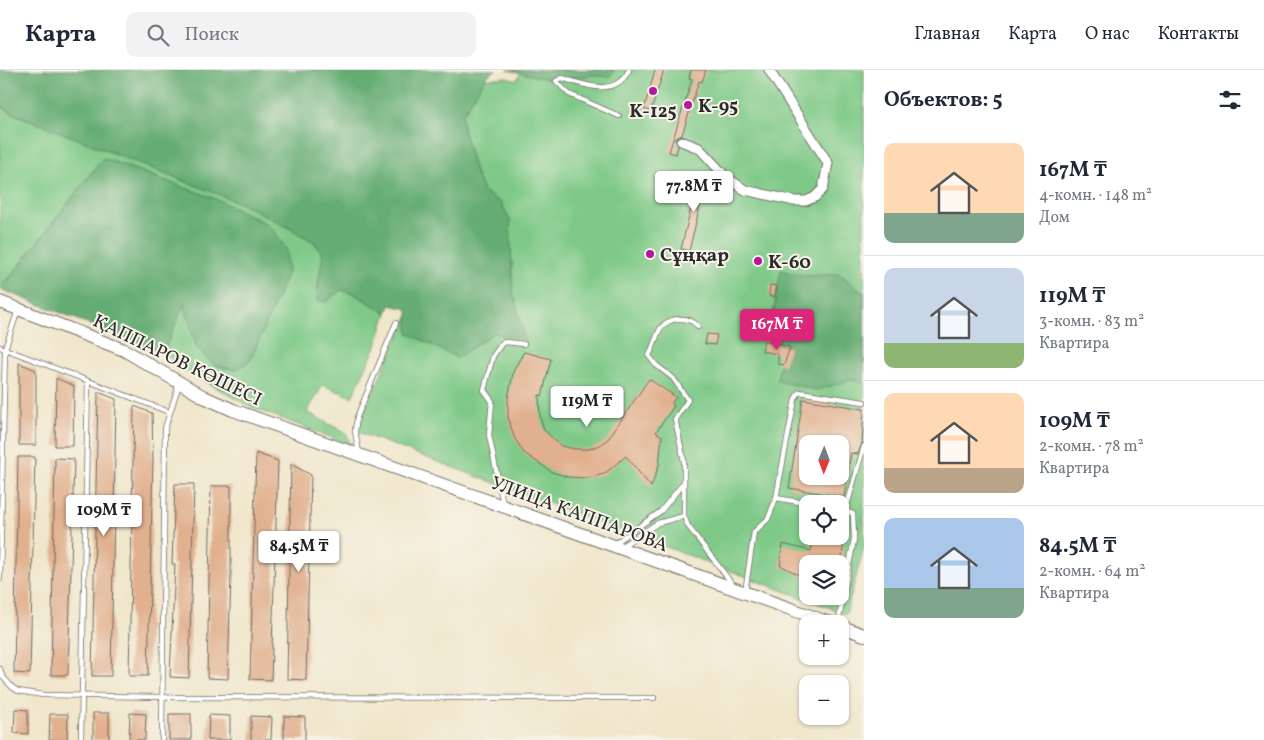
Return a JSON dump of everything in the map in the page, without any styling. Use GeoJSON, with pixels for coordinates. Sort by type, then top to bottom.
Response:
{"type":"FeatureCollection","features":[{"type":"Feature","properties":{"kind":"street"},"geometry":{"type":"LineString","coordinates":[[681,141],[699,148],[726,177],[745,190],[794,201],[806,201],[815,197],[823,189],[828,163],[769,70]]}},
{"type":"Feature","properties":{"kind":"street","name":"ҚАППАРОВ КӨШЕСІ"},"geometry":{"type":"LineString","coordinates":[[0,302],[124,350],[204,397],[313,439]]}},
{"type":"Feature","properties":{"kind":"street","name":"УЛИЦА КАППАРОВА"},"geometry":{"type":"LineString","coordinates":[[313,439],[360,454],[807,615]]}},
{"type":"Feature","properties":{"kind":"street"},"geometry":{"type":"LineString","coordinates":[[849,629],[864,635]]}},
{"type":"Feature","properties":{"kind":"lane"},"geometry":{"type":"LineString","coordinates":[[619,116],[569,94],[556,81],[562,78],[592,87],[606,88],[625,78],[629,70]]}},
{"type":"Feature","properties":{"kind":"lane"},"geometry":{"type":"LineString","coordinates":[[0,579],[2,348],[19,309]]}},
{"type":"Feature","properties":{"kind":"lane"},"geometry":{"type":"LineString","coordinates":[[698,328],[687,319],[678,318],[661,328],[649,356],[673,378],[688,400],[675,419],[682,446],[684,516],[688,526],[739,591]]}},
{"type":"Feature","properties":{"kind":"lane"},"geometry":{"type":"LineString","coordinates":[[360,454],[355,431],[356,417],[396,323]]}},
{"type":"Feature","properties":{"kind":"lane"},"geometry":{"type":"LineString","coordinates":[[504,506],[489,435],[492,401],[484,390],[497,349],[506,342],[524,344]]}},
{"type":"Feature","properties":{"kind":"lane"},"geometry":{"type":"LineString","coordinates":[[2,348],[169,412]]}},
{"type":"Feature","properties":{"kind":"lane"},"geometry":{"type":"LineString","coordinates":[[81,740],[88,381]]}},
{"type":"Feature","properties":{"kind":"lane"},"geometry":{"type":"LineString","coordinates":[[162,740],[165,428],[180,382]]}},
{"type":"Feature","properties":{"kind":"lane"},"geometry":{"type":"LineString","coordinates":[[739,591],[754,532],[768,519],[776,498],[795,399],[799,392],[864,402]]}},
{"type":"Feature","properties":{"kind":"lane"},"geometry":{"type":"LineString","coordinates":[[849,499],[864,446]]}},
{"type":"Feature","properties":{"kind":"lane"},"geometry":{"type":"LineString","coordinates":[[618,546],[661,511],[684,481]]}},
{"type":"Feature","properties":{"kind":"lane"},"geometry":{"type":"LineString","coordinates":[[776,498],[799,502]]}},
{"type":"Feature","properties":{"kind":"lane"},"geometry":{"type":"LineString","coordinates":[[841,615],[854,539],[853,514],[849,512]]}},
{"type":"Feature","properties":{"kind":"lane"},"geometry":{"type":"LineString","coordinates":[[618,546],[658,524],[684,516]]}},
{"type":"Feature","properties":{"kind":"lane"},"geometry":{"type":"LineString","coordinates":[[0,668],[8,684],[18,691],[43,695],[654,698]]}},
{"type":"Feature","properties":{"kind":"green space"},"geometry":{"type":"Polygon","coordinates":[[[0,70],[496,70],[487,77],[462,114],[463,129],[475,172],[483,191],[501,203],[510,220],[513,291],[525,340],[493,333],[457,358],[408,333],[408,309],[390,305],[387,313],[353,293],[341,290],[325,302],[318,301],[317,291],[323,254],[313,241],[248,206],[12,113],[0,105],[0,70]]]}},
{"type":"Feature","properties":{"kind":"green space"},"geometry":{"type":"Polygon","coordinates":[[[508,70],[615,70],[609,77],[592,75],[556,81],[508,70]]]}},
{"type":"Feature","properties":{"kind":"green space","name":"Сұңқар"},"geometry":{"type":"Polygon","coordinates":[[[522,70],[864,70],[864,547],[849,603],[849,555],[799,555],[799,596],[355,431],[475,172],[463,129],[462,114],[485,79],[505,77],[517,80],[522,70]]]}},
{"type":"Feature","properties":{"kind":"green space"},"geometry":{"type":"Polygon","coordinates":[[[0,105],[12,113],[248,206],[313,241],[323,254],[317,291],[326,302],[340,290],[353,293],[387,313],[376,346],[352,397],[323,385],[307,412],[346,433],[351,445],[249,406],[187,371],[163,353],[184,303],[197,348],[235,370],[250,361],[288,272],[265,223],[216,199],[103,158],[9,279],[0,283],[0,105]]]}},
{"type":"Feature","properties":{"kind":"green space"},"geometry":{"type":"Polygon","coordinates":[[[103,158],[216,199],[265,223],[276,233],[286,249],[288,272],[250,361],[235,370],[214,365],[197,348],[184,304],[163,353],[0,289],[0,283],[9,279],[103,158]]]}},
{"type":"Feature","properties":{"kind":"green space"},"geometry":{"type":"Polygon","coordinates":[[[781,270],[806,276],[840,274],[864,294],[864,383],[851,380],[817,390],[777,381],[780,364],[788,356],[790,347],[768,341],[781,270]]]}},
{"type":"Feature","properties":{"kind":"green space","name":"Сұңқар"},"geometry":{"type":"Polygon","coordinates":[[[822,605],[848,605],[846,614],[822,605]]]}},
{"type":"Feature","properties":{"kind":"building","name":"K-125"},"geometry":{"type":"Polygon","coordinates":[[[655,70],[664,70],[651,111],[644,109],[655,70]]]}},
{"type":"Feature","properties":{"kind":"building","name":"K-95"},"geometry":{"type":"Polygon","coordinates":[[[691,70],[706,70],[702,82],[699,81],[682,135],[675,139],[678,146],[676,154],[669,152],[692,79],[689,78],[691,70]]]}},
{"type":"Feature","properties":{"kind":"building"},"geometry":{"type":"Polygon","coordinates":[[[699,175],[707,177],[689,251],[681,249],[699,175]]]}},
{"type":"Feature","properties":{"kind":"building"},"geometry":{"type":"Polygon","coordinates":[[[770,285],[777,286],[775,297],[769,296],[770,285]]]}},
{"type":"Feature","properties":{"kind":"building"},"geometry":{"type":"Polygon","coordinates":[[[707,334],[717,335],[715,345],[705,344],[707,334]]]}},
{"type":"Feature","properties":{"kind":"building"},"geometry":{"type":"Polygon","coordinates":[[[764,341],[790,347],[784,365],[778,364],[778,354],[762,351],[764,341]]]}},
{"type":"Feature","properties":{"kind":"building"},"geometry":{"type":"Polygon","coordinates":[[[524,352],[551,359],[542,396],[539,395],[540,417],[544,430],[561,446],[589,449],[600,445],[608,439],[649,379],[676,397],[672,403],[674,406],[656,432],[662,436],[659,465],[651,487],[626,456],[604,474],[587,478],[568,477],[552,472],[524,453],[514,437],[508,417],[508,398],[514,369],[524,352]]]}},
{"type":"Feature","properties":{"kind":"building"},"geometry":{"type":"Polygon","coordinates":[[[19,363],[36,370],[36,445],[19,445],[19,363]]]}},
{"type":"Feature","properties":{"kind":"building"},"geometry":{"type":"Polygon","coordinates":[[[56,378],[74,386],[73,446],[55,446],[56,378]]]}},
{"type":"Feature","properties":{"kind":"building"},"geometry":{"type":"Polygon","coordinates":[[[98,392],[116,399],[111,676],[92,676],[98,392]]]}},
{"type":"Feature","properties":{"kind":"building"},"geometry":{"type":"Polygon","coordinates":[[[803,399],[864,409],[862,443],[858,454],[851,453],[849,466],[849,435],[799,435],[799,485],[846,485],[844,495],[832,495],[789,488],[803,399]]]}},
{"type":"Feature","properties":{"kind":"building"},"geometry":{"type":"Polygon","coordinates":[[[134,406],[152,413],[153,459],[148,676],[129,676],[134,406]]]}},
{"type":"Feature","properties":{"kind":"building"},"geometry":{"type":"Polygon","coordinates":[[[256,453],[278,461],[271,680],[250,679],[256,453]]]}},
{"type":"Feature","properties":{"kind":"building"},"geometry":{"type":"Polygon","coordinates":[[[18,457],[35,457],[30,674],[14,673],[18,457]]]}},
{"type":"Feature","properties":{"kind":"building"},"geometry":{"type":"Polygon","coordinates":[[[55,458],[74,459],[68,675],[51,675],[55,458]]]}},
{"type":"Feature","properties":{"kind":"building"},"geometry":{"type":"Polygon","coordinates":[[[291,464],[311,475],[306,680],[287,679],[291,464]]]}},
{"type":"Feature","properties":{"kind":"building"},"geometry":{"type":"Polygon","coordinates":[[[175,484],[194,484],[189,678],[170,677],[175,564],[172,564],[175,484]]]}},
{"type":"Feature","properties":{"kind":"building"},"geometry":{"type":"Polygon","coordinates":[[[211,486],[231,486],[228,679],[207,678],[211,486]]]}},
{"type":"Feature","properties":{"kind":"building"},"geometry":{"type":"Polygon","coordinates":[[[783,544],[811,551],[812,545],[843,545],[842,555],[799,555],[799,575],[780,565],[783,544]]]}},
{"type":"Feature","properties":{"kind":"building"},"geometry":{"type":"Polygon","coordinates":[[[15,709],[28,710],[28,734],[14,733],[15,709]]]}},
{"type":"Feature","properties":{"kind":"building"},"geometry":{"type":"Polygon","coordinates":[[[93,713],[109,713],[109,740],[93,740],[93,713]]]}},
{"type":"Feature","properties":{"kind":"building"},"geometry":{"type":"Polygon","coordinates":[[[130,713],[146,714],[145,740],[129,740],[130,713]]]}},
{"type":"Feature","properties":{"kind":"building"},"geometry":{"type":"Polygon","coordinates":[[[50,714],[68,714],[67,740],[49,740],[50,714]]]}},
{"type":"Feature","properties":{"kind":"building"},"geometry":{"type":"Polygon","coordinates":[[[169,714],[191,714],[191,740],[169,740],[169,714]]]}},
{"type":"Feature","properties":{"kind":"building"},"geometry":{"type":"Polygon","coordinates":[[[209,715],[230,716],[230,740],[208,740],[209,715]]]}},
{"type":"Feature","properties":{"kind":"building"},"geometry":{"type":"Polygon","coordinates":[[[251,716],[272,717],[271,740],[251,740],[251,716]]]}},
{"type":"Feature","properties":{"kind":"building"},"geometry":{"type":"Polygon","coordinates":[[[284,716],[305,717],[305,740],[284,740],[284,716]]]}},
{"type":"Feature","properties":{"kind":"place","name":"K-125"},"geometry":{"type":"Point","coordinates":[653,91]}},
{"type":"Feature","properties":{"kind":"place","name":"K-95"},"geometry":{"type":"Point","coordinates":[688,105]}},
{"type":"Feature","properties":{"kind":"place","name":"Сұңқар"},"geometry":{"type":"Point","coordinates":[650,254]}},
{"type":"Feature","properties":{"kind":"place","name":"K-60"},"geometry":{"type":"Point","coordinates":[758,261]}}]}
